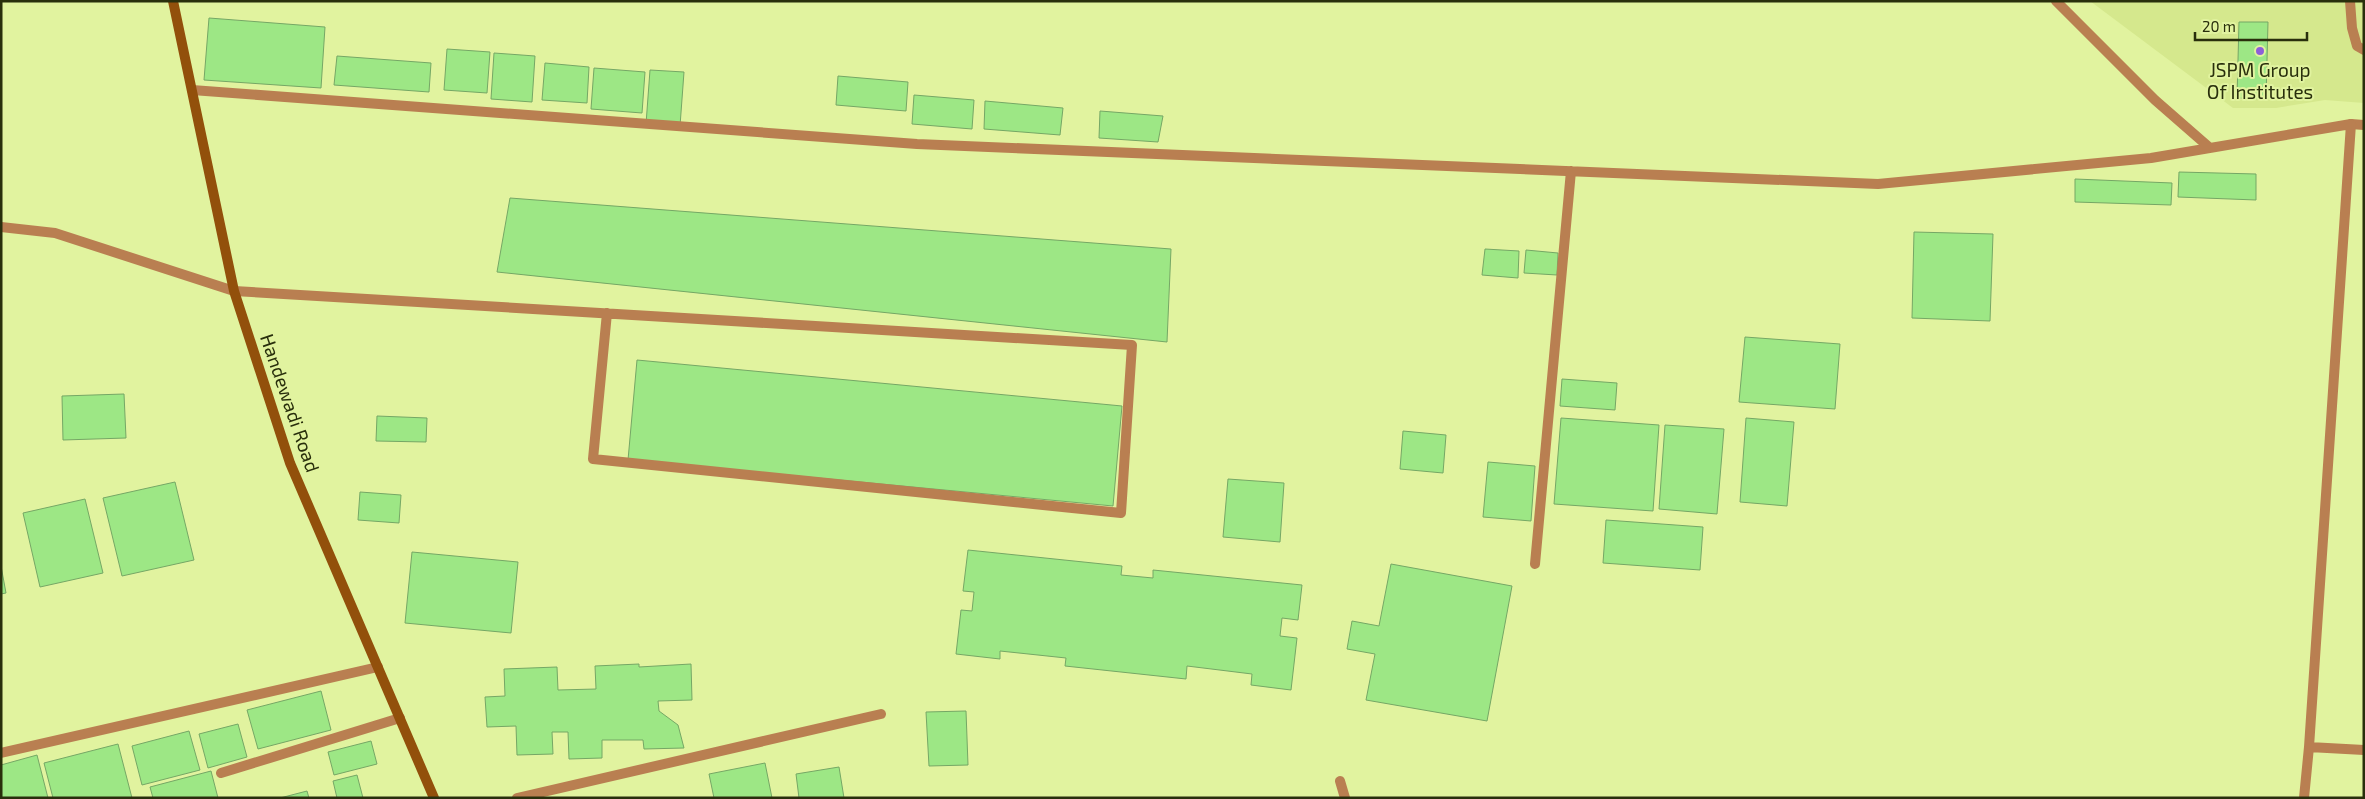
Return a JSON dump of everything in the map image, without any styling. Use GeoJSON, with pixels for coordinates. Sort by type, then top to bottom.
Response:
{"type":"FeatureCollection","features":[{"type":"Feature","properties":{"kind":"main road","name":"Handewadi Road"},"geometry":{"type":"LineString","coordinates":[[173,1],[234,291],[290,463],[434,798]]}},
{"type":"Feature","properties":{"kind":"street"},"geometry":{"type":"LineString","coordinates":[[2056,1],[2155,100],[2210,148]]}},
{"type":"Feature","properties":{"kind":"street"},"geometry":{"type":"LineString","coordinates":[[2350,1],[2352,28],[2357,46],[2364,50]]}},
{"type":"Feature","properties":{"kind":"street"},"geometry":{"type":"LineString","coordinates":[[192,90],[917,144],[1878,184],[2151,158],[2351,124],[2364,125]]}},
{"type":"Feature","properties":{"kind":"street"},"geometry":{"type":"LineString","coordinates":[[2304,798],[2351,124]]}},
{"type":"Feature","properties":{"kind":"street"},"geometry":{"type":"LineString","coordinates":[[1535,564],[1571,171]]}},
{"type":"Feature","properties":{"kind":"street"},"geometry":{"type":"LineString","coordinates":[[1,227],[55,233],[234,291],[607,313],[1132,345],[1121,513],[593,459],[607,313]]}},
{"type":"Feature","properties":{"kind":"street"},"geometry":{"type":"LineString","coordinates":[[1,753],[378,667]]}},
{"type":"Feature","properties":{"kind":"street"},"geometry":{"type":"LineString","coordinates":[[517,798],[881,714]]}},
{"type":"Feature","properties":{"kind":"street"},"geometry":{"type":"LineString","coordinates":[[221,773],[400,718]]}},
{"type":"Feature","properties":{"kind":"street"},"geometry":{"type":"LineString","coordinates":[[2309,747],[2364,750]]}},
{"type":"Feature","properties":{"kind":"street"},"geometry":{"type":"LineString","coordinates":[[1340,781],[1344,798]]}},
{"type":"Feature","properties":{"kind":"shaded area","name":"JSPM Group Of Institutes"},"geometry":{"type":"Polygon","coordinates":[[[2090,1],[2364,1],[2364,103],[2325,100],[2276,108],[2233,108],[2090,1]]]}},
{"type":"Feature","properties":{"kind":"building"},"geometry":{"type":"Polygon","coordinates":[[[209,18],[325,27],[321,88],[204,80],[209,18]]]}},
{"type":"Feature","properties":{"kind":"building"},"geometry":{"type":"Polygon","coordinates":[[[2239,22],[2268,22],[2266,99],[2237,98],[2239,22]]]}},
{"type":"Feature","properties":{"kind":"building"},"geometry":{"type":"Polygon","coordinates":[[[447,49],[490,52],[487,93],[444,90],[447,49]]]}},
{"type":"Feature","properties":{"kind":"building"},"geometry":{"type":"Polygon","coordinates":[[[494,53],[535,56],[532,102],[491,99],[494,53]]]}},
{"type":"Feature","properties":{"kind":"building"},"geometry":{"type":"Polygon","coordinates":[[[337,56],[431,63],[429,92],[334,85],[337,56]]]}},
{"type":"Feature","properties":{"kind":"building"},"geometry":{"type":"Polygon","coordinates":[[[545,63],[589,67],[587,103],[542,100],[545,63]]]}},
{"type":"Feature","properties":{"kind":"building"},"geometry":{"type":"Polygon","coordinates":[[[594,68],[645,72],[642,113],[591,109],[594,68]]]}},
{"type":"Feature","properties":{"kind":"building"},"geometry":{"type":"Polygon","coordinates":[[[650,70],[684,72],[680,126],[646,124],[650,70]]]}},
{"type":"Feature","properties":{"kind":"building"},"geometry":{"type":"Polygon","coordinates":[[[838,76],[908,82],[906,111],[836,105],[838,76]]]}},
{"type":"Feature","properties":{"kind":"building"},"geometry":{"type":"Polygon","coordinates":[[[914,95],[974,100],[972,129],[912,124],[914,95]]]}},
{"type":"Feature","properties":{"kind":"building"},"geometry":{"type":"Polygon","coordinates":[[[985,101],[1063,108],[1060,135],[984,129],[985,101]]]}},
{"type":"Feature","properties":{"kind":"building"},"geometry":{"type":"Polygon","coordinates":[[[1100,111],[1163,116],[1158,142],[1099,138],[1100,111]]]}},
{"type":"Feature","properties":{"kind":"building"},"geometry":{"type":"Polygon","coordinates":[[[2179,172],[2256,174],[2256,200],[2178,197],[2179,172]]]}},
{"type":"Feature","properties":{"kind":"building"},"geometry":{"type":"Polygon","coordinates":[[[2075,179],[2172,183],[2171,205],[2075,202],[2075,179]]]}},
{"type":"Feature","properties":{"kind":"building"},"geometry":{"type":"Polygon","coordinates":[[[510,198],[1171,249],[1167,342],[497,272],[510,198]]]}},
{"type":"Feature","properties":{"kind":"building"},"geometry":{"type":"Polygon","coordinates":[[[1914,232],[1993,234],[1990,321],[1912,318],[1914,232]]]}},
{"type":"Feature","properties":{"kind":"building"},"geometry":{"type":"Polygon","coordinates":[[[1485,249],[1519,251],[1518,278],[1482,275],[1485,249]]]}},
{"type":"Feature","properties":{"kind":"building"},"geometry":{"type":"Polygon","coordinates":[[[1526,250],[1558,253],[1557,275],[1524,273],[1526,250]]]}},
{"type":"Feature","properties":{"kind":"building"},"geometry":{"type":"Polygon","coordinates":[[[1745,337],[1840,344],[1835,409],[1739,402],[1745,337]]]}},
{"type":"Feature","properties":{"kind":"building"},"geometry":{"type":"Polygon","coordinates":[[[637,360],[1122,406],[1113,506],[628,460],[637,360]]]}},
{"type":"Feature","properties":{"kind":"building"},"geometry":{"type":"Polygon","coordinates":[[[1562,379],[1617,383],[1615,410],[1560,406],[1562,379]]]}},
{"type":"Feature","properties":{"kind":"building"},"geometry":{"type":"Polygon","coordinates":[[[124,394],[126,438],[63,440],[62,396],[124,394]]]}},
{"type":"Feature","properties":{"kind":"building"},"geometry":{"type":"Polygon","coordinates":[[[377,416],[427,418],[426,442],[376,441],[377,416]]]}},
{"type":"Feature","properties":{"kind":"building"},"geometry":{"type":"Polygon","coordinates":[[[1561,418],[1659,425],[1653,511],[1554,504],[1561,418]]]}},
{"type":"Feature","properties":{"kind":"building"},"geometry":{"type":"Polygon","coordinates":[[[1746,418],[1794,422],[1787,506],[1740,502],[1746,418]]]}},
{"type":"Feature","properties":{"kind":"building"},"geometry":{"type":"Polygon","coordinates":[[[1665,425],[1724,429],[1717,514],[1659,509],[1665,425]]]}},
{"type":"Feature","properties":{"kind":"building"},"geometry":{"type":"Polygon","coordinates":[[[1403,431],[1446,435],[1443,473],[1400,469],[1403,431]]]}},
{"type":"Feature","properties":{"kind":"building"},"geometry":{"type":"Polygon","coordinates":[[[1488,462],[1535,466],[1531,521],[1483,517],[1488,462]]]}},
{"type":"Feature","properties":{"kind":"building"},"geometry":{"type":"Polygon","coordinates":[[[1228,479],[1284,483],[1280,542],[1223,537],[1228,479]]]}},
{"type":"Feature","properties":{"kind":"building"},"geometry":{"type":"Polygon","coordinates":[[[175,482],[194,560],[122,576],[103,498],[175,482]]]}},
{"type":"Feature","properties":{"kind":"building"},"geometry":{"type":"Polygon","coordinates":[[[360,492],[401,495],[399,523],[358,520],[360,492]]]}},
{"type":"Feature","properties":{"kind":"building"},"geometry":{"type":"Polygon","coordinates":[[[85,499],[103,573],[40,587],[23,513],[85,499]]]}},
{"type":"Feature","properties":{"kind":"building"},"geometry":{"type":"Polygon","coordinates":[[[1606,520],[1703,527],[1700,570],[1603,563],[1606,520]]]}},
{"type":"Feature","properties":{"kind":"building"},"geometry":{"type":"Polygon","coordinates":[[[968,550],[1122,566],[1121,575],[1153,578],[1153,570],[1302,585],[1298,620],[1282,618],[1280,636],[1297,638],[1291,690],[1251,685],[1252,674],[1187,666],[1186,679],[1065,666],[1066,658],[1000,651],[1000,659],[956,654],[961,610],[972,611],[974,592],[963,591],[968,550]]]}},
{"type":"Feature","properties":{"kind":"building"},"geometry":{"type":"Polygon","coordinates":[[[412,552],[518,562],[511,633],[405,623],[412,552]]]}},
{"type":"Feature","properties":{"kind":"building"},"geometry":{"type":"Polygon","coordinates":[[[1391,564],[1512,586],[1487,721],[1366,700],[1375,654],[1347,649],[1352,621],[1379,626],[1391,564]]]}},
{"type":"Feature","properties":{"kind":"building"},"geometry":{"type":"Polygon","coordinates":[[[1,566],[6,593],[1,594],[1,566]]]}},
{"type":"Feature","properties":{"kind":"building"},"geometry":{"type":"Polygon","coordinates":[[[639,664],[639,667],[691,664],[692,700],[658,701],[659,711],[678,725],[684,748],[644,749],[643,740],[602,740],[602,758],[569,759],[568,732],[552,732],[553,754],[517,755],[516,726],[487,727],[485,697],[505,696],[504,669],[557,667],[558,690],[596,689],[595,666],[639,664]]]}},
{"type":"Feature","properties":{"kind":"building"},"geometry":{"type":"Polygon","coordinates":[[[321,691],[331,730],[258,749],[247,710],[321,691]]]}},
{"type":"Feature","properties":{"kind":"building"},"geometry":{"type":"Polygon","coordinates":[[[966,711],[968,765],[929,766],[926,712],[966,711]]]}},
{"type":"Feature","properties":{"kind":"building"},"geometry":{"type":"Polygon","coordinates":[[[238,724],[247,757],[208,768],[199,734],[238,724]]]}},
{"type":"Feature","properties":{"kind":"building"},"geometry":{"type":"Polygon","coordinates":[[[189,731],[200,770],[142,785],[132,746],[189,731]]]}},
{"type":"Feature","properties":{"kind":"building"},"geometry":{"type":"Polygon","coordinates":[[[371,741],[377,764],[334,775],[328,752],[371,741]]]}},
{"type":"Feature","properties":{"kind":"building"},"geometry":{"type":"Polygon","coordinates":[[[118,744],[132,798],[53,798],[44,763],[118,744]]]}},
{"type":"Feature","properties":{"kind":"building"},"geometry":{"type":"Polygon","coordinates":[[[37,755],[48,798],[1,798],[1,765],[37,755]]]}},
{"type":"Feature","properties":{"kind":"building"},"geometry":{"type":"Polygon","coordinates":[[[765,763],[772,798],[714,798],[709,774],[765,763]]]}},
{"type":"Feature","properties":{"kind":"building"},"geometry":{"type":"Polygon","coordinates":[[[839,767],[844,798],[799,798],[796,774],[839,767]]]}},
{"type":"Feature","properties":{"kind":"building"},"geometry":{"type":"Polygon","coordinates":[[[211,771],[218,798],[153,798],[150,787],[211,771]]]}},
{"type":"Feature","properties":{"kind":"building"},"geometry":{"type":"Polygon","coordinates":[[[357,775],[363,798],[337,798],[333,781],[357,775]]]}},
{"type":"Feature","properties":{"kind":"building"},"geometry":{"type":"Polygon","coordinates":[[[307,791],[309,798],[280,798],[307,791]]]}},
{"type":"Feature","properties":{"kind":"place","name":"JSPM Group Of Institutes"},"geometry":{"type":"Point","coordinates":[2260,51]}}]}
